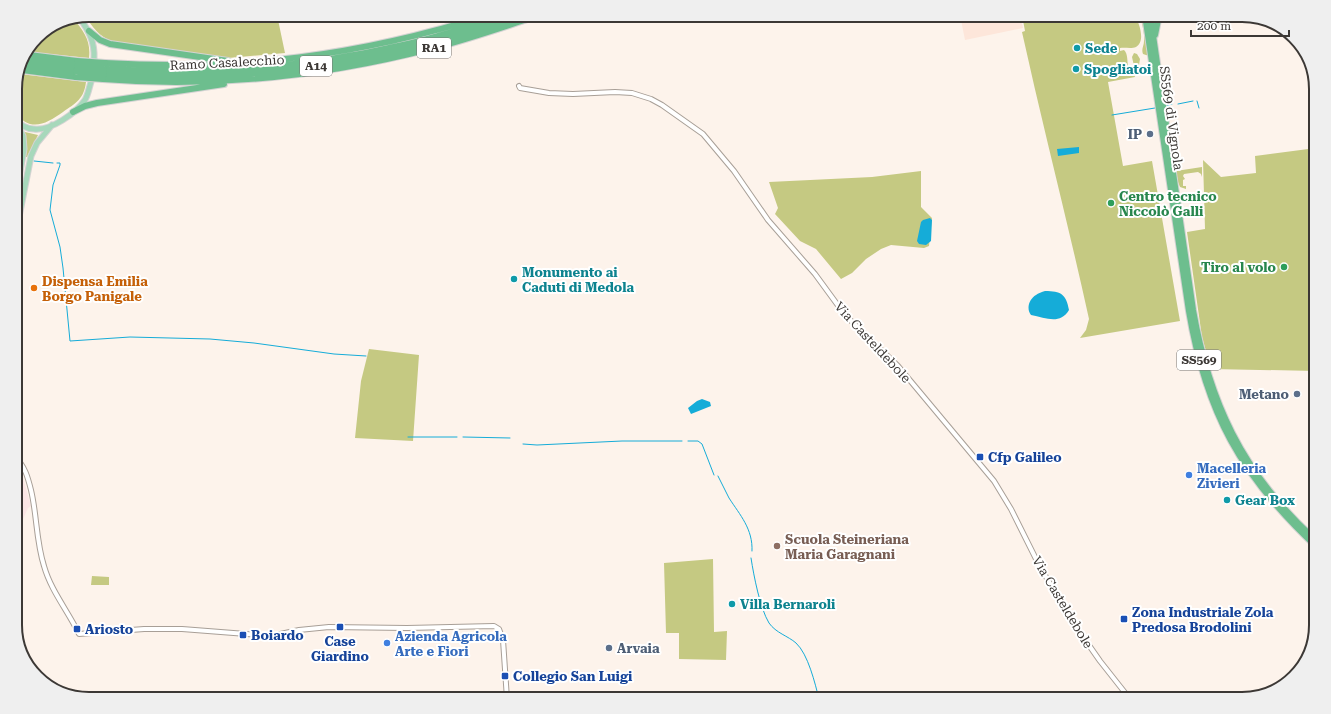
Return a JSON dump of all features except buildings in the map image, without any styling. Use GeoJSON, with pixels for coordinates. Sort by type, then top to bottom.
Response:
{"type":"FeatureCollection","features":[{"type":"Feature","properties":{"kind":"highway","name":"RA1"},"geometry":{"type":"LineString","coordinates":[[104,71],[141,66],[210,66],[292,59],[347,51],[387,43],[425,34],[465,22]]}},
{"type":"Feature","properties":{"kind":"highway","name":"Ramo Casalecchio"},"geometry":{"type":"LineString","coordinates":[[104,71],[200,71],[263,68],[309,63],[403,45],[482,22]]}},
{"type":"Feature","properties":{"kind":"highway","name":"Ramo Casalecchio"},"geometry":{"type":"LineString","coordinates":[[26,65],[154,76],[217,76],[262,73],[307,68],[404,50],[440,41],[500,22]]}},
{"type":"Feature","properties":{"kind":"highway","name":"RA1"},"geometry":{"type":"LineString","coordinates":[[25,70],[76,69],[104,71],[171,82],[254,79],[325,71],[389,59],[435,48],[518,22]]}},
{"type":"Feature","properties":{"kind":"highway","name":"SS569 di Vignola"},"geometry":{"type":"LineString","coordinates":[[1147,22],[1153,51],[1194,310],[1204,360],[1216,399],[1235,439],[1257,474],[1279,506],[1309,538]]}},
{"type":"Feature","properties":{"kind":"highway","name":"SS569 di Vignola"},"geometry":{"type":"LineString","coordinates":[[1151,22],[1154,42],[1153,51]]}},
{"type":"Feature","properties":{"kind":"highway"},"geometry":{"type":"LineString","coordinates":[[1154,42],[1158,22]]}},
{"type":"Feature","properties":{"kind":"highway"},"geometry":{"type":"LineString","coordinates":[[89,31],[100,40],[110,44],[214,60],[233,61],[292,59]]}},
{"type":"Feature","properties":{"kind":"highway","name":"RA1"},"geometry":{"type":"LineString","coordinates":[[31,56],[76,69]]}},
{"type":"Feature","properties":{"kind":"highway","name":"Ramo Casalecchio"},"geometry":{"type":"LineString","coordinates":[[28,60],[76,69]]}},
{"type":"Feature","properties":{"kind":"highway"},"geometry":{"type":"LineString","coordinates":[[72,112],[85,106],[97,103],[254,79]]}},
{"type":"Feature","properties":{"kind":"highway","name":"SS569 di Vignola"},"geometry":{"type":"LineString","coordinates":[[1279,506],[1309,534]]}},
{"type":"Feature","properties":{"kind":"main road"},"geometry":{"type":"LineString","coordinates":[[83,22],[89,31],[93,44],[94,59]]}},
{"type":"Feature","properties":{"kind":"main road"},"geometry":{"type":"LineString","coordinates":[[22,125],[31,129],[41,129],[52,125],[72,112],[84,101],[88,94],[90,82]]}},
{"type":"Feature","properties":{"kind":"main road"},"geometry":{"type":"LineString","coordinates":[[22,202],[31,156],[37,143],[52,125]]}},
{"type":"Feature","properties":{"kind":"main road"},"geometry":{"type":"LineString","coordinates":[[22,134],[24,149],[22,161]]}},
{"type":"Feature","properties":{"kind":"street","name":"Via Casteldebole"},"geometry":{"type":"LineString","coordinates":[[519,86],[520,88],[526,90],[549,93],[632,93],[651,99],[662,105],[703,134],[734,171],[768,220],[814,274],[845,315],[898,366],[994,481],[1011,509],[1040,567],[1079,631],[1124,692]]}},
{"type":"Feature","properties":{"kind":"street"},"geometry":{"type":"LineString","coordinates":[[22,465],[30,485],[45,571],[79,634],[144,629],[176,629],[271,636],[300,630],[329,627],[407,628],[485,625],[496,626],[500,630],[503,640],[507,692]]}},
{"type":"Feature","properties":{"kind":"shaded area"},"geometry":{"type":"Polygon","coordinates":[[[961,22],[1022,22],[1023,28],[965,40],[961,22]]]}},
{"type":"Feature","properties":{"kind":"shaded area"},"geometry":{"type":"Polygon","coordinates":[[[22,474],[31,506],[28,508],[22,521],[22,474]]]}},
{"type":"Feature","properties":{"kind":"green space"},"geometry":{"type":"Polygon","coordinates":[[[89,22],[278,22],[285,53],[228,58],[207,56],[112,41],[103,37],[89,22]]]}},
{"type":"Feature","properties":{"kind":"green space","name":"Centro tecnico Niccolò Galli"},"geometry":{"type":"Polygon","coordinates":[[[1023,22],[1138,22],[1141,32],[1141,41],[1139,44],[1132,48],[1120,48],[1120,51],[1124,50],[1127,55],[1128,66],[1135,77],[1108,82],[1123,166],[1152,161],[1180,321],[1080,338],[1086,330],[1089,319],[1022,32],[1025,31],[1023,22]]]}},
{"type":"Feature","properties":{"kind":"green space"},"geometry":{"type":"Polygon","coordinates":[[[1141,22],[1143,22],[1149,56],[1143,54],[1142,52],[1144,35],[1141,22]]]}},
{"type":"Feature","properties":{"kind":"green space"},"geometry":{"type":"Polygon","coordinates":[[[76,23],[88,41],[89,58],[33,52],[52,33],[63,27],[76,23]]]}},
{"type":"Feature","properties":{"kind":"green space"},"geometry":{"type":"Polygon","coordinates":[[[1134,53],[1137,54],[1140,59],[1137,67],[1134,66],[1132,57],[1134,53]]]}},
{"type":"Feature","properties":{"kind":"green space"},"geometry":{"type":"Polygon","coordinates":[[[24,74],[86,82],[85,88],[79,100],[57,116],[44,123],[26,123],[22,120],[22,85],[24,74]]]}},
{"type":"Feature","properties":{"kind":"green space"},"geometry":{"type":"Polygon","coordinates":[[[25,132],[38,135],[27,157],[27,143],[24,134],[25,132]]]}},
{"type":"Feature","properties":{"kind":"green space"},"geometry":{"type":"Polygon","coordinates":[[[1309,149],[1309,371],[1211,369],[1202,337],[1187,232],[1205,229],[1203,160],[1221,177],[1256,173],[1255,156],[1309,149]]]}},
{"type":"Feature","properties":{"kind":"green space"},"geometry":{"type":"Polygon","coordinates":[[[1202,167],[1202,177],[1198,172],[1184,174],[1183,176],[1185,179],[1183,180],[1183,186],[1186,186],[1186,189],[1180,187],[1176,171],[1202,167]]]}},
{"type":"Feature","properties":{"kind":"green space"},"geometry":{"type":"Polygon","coordinates":[[[921,171],[921,207],[932,218],[929,246],[924,248],[891,245],[881,249],[866,259],[852,273],[841,279],[816,249],[800,241],[775,214],[778,208],[769,182],[872,177],[921,171]]]}},
{"type":"Feature","properties":{"kind":"green space"},"geometry":{"type":"Polygon","coordinates":[[[369,349],[419,355],[413,441],[355,438],[361,381],[369,349]]]}},
{"type":"Feature","properties":{"kind":"green space"},"geometry":{"type":"Polygon","coordinates":[[[713,559],[714,632],[727,631],[726,660],[679,659],[679,633],[666,633],[664,563],[713,559]]]}},
{"type":"Feature","properties":{"kind":"green space"},"geometry":{"type":"Polygon","coordinates":[[[92,576],[109,577],[109,585],[91,585],[92,576]]]}},
{"type":"Feature","properties":{"kind":"water"},"geometry":{"type":"Polygon","coordinates":[[[1079,147],[1079,153],[1058,156],[1057,149],[1079,147]]]}},
{"type":"Feature","properties":{"kind":"water"},"geometry":{"type":"Polygon","coordinates":[[[930,218],[932,220],[931,241],[926,245],[919,244],[917,241],[921,222],[930,218]]]}},
{"type":"Feature","properties":{"kind":"water"},"geometry":{"type":"Polygon","coordinates":[[[1045,291],[1062,294],[1066,300],[1069,310],[1061,318],[1047,319],[1031,315],[1029,313],[1030,302],[1037,294],[1045,291]]]}},
{"type":"Feature","properties":{"kind":"water"},"geometry":{"type":"Polygon","coordinates":[[[702,399],[710,402],[711,406],[691,414],[688,408],[702,399]]]}},
{"type":"Feature","properties":{"kind":"waterway"},"geometry":{"type":"LineString","coordinates":[[1178,104],[1193,101]]}},
{"type":"Feature","properties":{"kind":"waterway"},"geometry":{"type":"LineString","coordinates":[[1197,101],[1199,108]]}},
{"type":"Feature","properties":{"kind":"waterway"},"geometry":{"type":"LineString","coordinates":[[1166,106],[1172,104]]}},
{"type":"Feature","properties":{"kind":"waterway"},"geometry":{"type":"LineString","coordinates":[[1112,115],[1155,108]]}},
{"type":"Feature","properties":{"kind":"waterway"},"geometry":{"type":"LineString","coordinates":[[34,161],[53,163]]}},
{"type":"Feature","properties":{"kind":"waterway"},"geometry":{"type":"LineString","coordinates":[[57,163],[60,163],[60,165],[53,185],[50,210],[60,247],[70,341],[130,337],[210,339],[254,343],[334,354],[366,356]]}},
{"type":"Feature","properties":{"kind":"waterway"},"geometry":{"type":"LineString","coordinates":[[408,437],[457,437]]}},
{"type":"Feature","properties":{"kind":"waterway"},"geometry":{"type":"LineString","coordinates":[[463,437],[510,438]]}},
{"type":"Feature","properties":{"kind":"waterway"},"geometry":{"type":"LineString","coordinates":[[523,444],[537,445],[622,441],[682,441]]}},
{"type":"Feature","properties":{"kind":"waterway"},"geometry":{"type":"LineString","coordinates":[[688,441],[698,441],[702,444],[714,475]]}},
{"type":"Feature","properties":{"kind":"waterway"},"geometry":{"type":"LineString","coordinates":[[718,476],[729,498],[748,529],[752,543],[752,551]]}},
{"type":"Feature","properties":{"kind":"waterway"},"geometry":{"type":"LineString","coordinates":[[751,558],[758,592],[766,617],[775,629],[796,643],[800,648],[807,661],[817,692]]}},
{"type":"Feature","properties":{"kind":"place","name":"Sede"},"geometry":{"type":"Point","coordinates":[1077,48]}},
{"type":"Feature","properties":{"kind":"place","name":"Spogliatoi"},"geometry":{"type":"Point","coordinates":[1076,69]}},
{"type":"Feature","properties":{"kind":"place","name":"IP"},"geometry":{"type":"Point","coordinates":[1150,134]}},
{"type":"Feature","properties":{"kind":"place","name":"Centro tecnico Niccolò Galli"},"geometry":{"type":"Point","coordinates":[1111,203]}},
{"type":"Feature","properties":{"kind":"place","name":"Tiro al volo"},"geometry":{"type":"Point","coordinates":[1284,267]}},
{"type":"Feature","properties":{"kind":"place","name":"Monumento ai Caduti di Medola"},"geometry":{"type":"Point","coordinates":[514,279]}},
{"type":"Feature","properties":{"kind":"place","name":"Dispensa Emilia Borgo Panigale"},"geometry":{"type":"Point","coordinates":[34,288]}},
{"type":"Feature","properties":{"kind":"place","name":"Metano"},"geometry":{"type":"Point","coordinates":[1297,394]}},
{"type":"Feature","properties":{"kind":"place","name":"Cfp Galileo"},"geometry":{"type":"Point","coordinates":[980,457]}},
{"type":"Feature","properties":{"kind":"place","name":"Macelleria Zivieri"},"geometry":{"type":"Point","coordinates":[1189,475]}},
{"type":"Feature","properties":{"kind":"place","name":"Gear Box"},"geometry":{"type":"Point","coordinates":[1227,500]}},
{"type":"Feature","properties":{"kind":"place","name":"Scuola Steineriana Maria Garagnani"},"geometry":{"type":"Point","coordinates":[777,546]}},
{"type":"Feature","properties":{"kind":"place","name":"Villa Bernaroli"},"geometry":{"type":"Point","coordinates":[732,604]}},
{"type":"Feature","properties":{"kind":"place","name":"Zona Industriale Zola Predosa Brodolini"},"geometry":{"type":"Point","coordinates":[1124,619]}},
{"type":"Feature","properties":{"kind":"place","name":"Case Giardino"},"geometry":{"type":"Point","coordinates":[340,627]}},
{"type":"Feature","properties":{"kind":"place","name":"Ariosto"},"geometry":{"type":"Point","coordinates":[77,629]}},
{"type":"Feature","properties":{"kind":"place","name":"Boiardo"},"geometry":{"type":"Point","coordinates":[243,635]}},
{"type":"Feature","properties":{"kind":"place","name":"Azienda Agricola Arte e Fiori"},"geometry":{"type":"Point","coordinates":[387,643]}},
{"type":"Feature","properties":{"kind":"place","name":"Arvaia"},"geometry":{"type":"Point","coordinates":[609,648]}},
{"type":"Feature","properties":{"kind":"place","name":"Collegio San Luigi"},"geometry":{"type":"Point","coordinates":[505,676]}}]}
